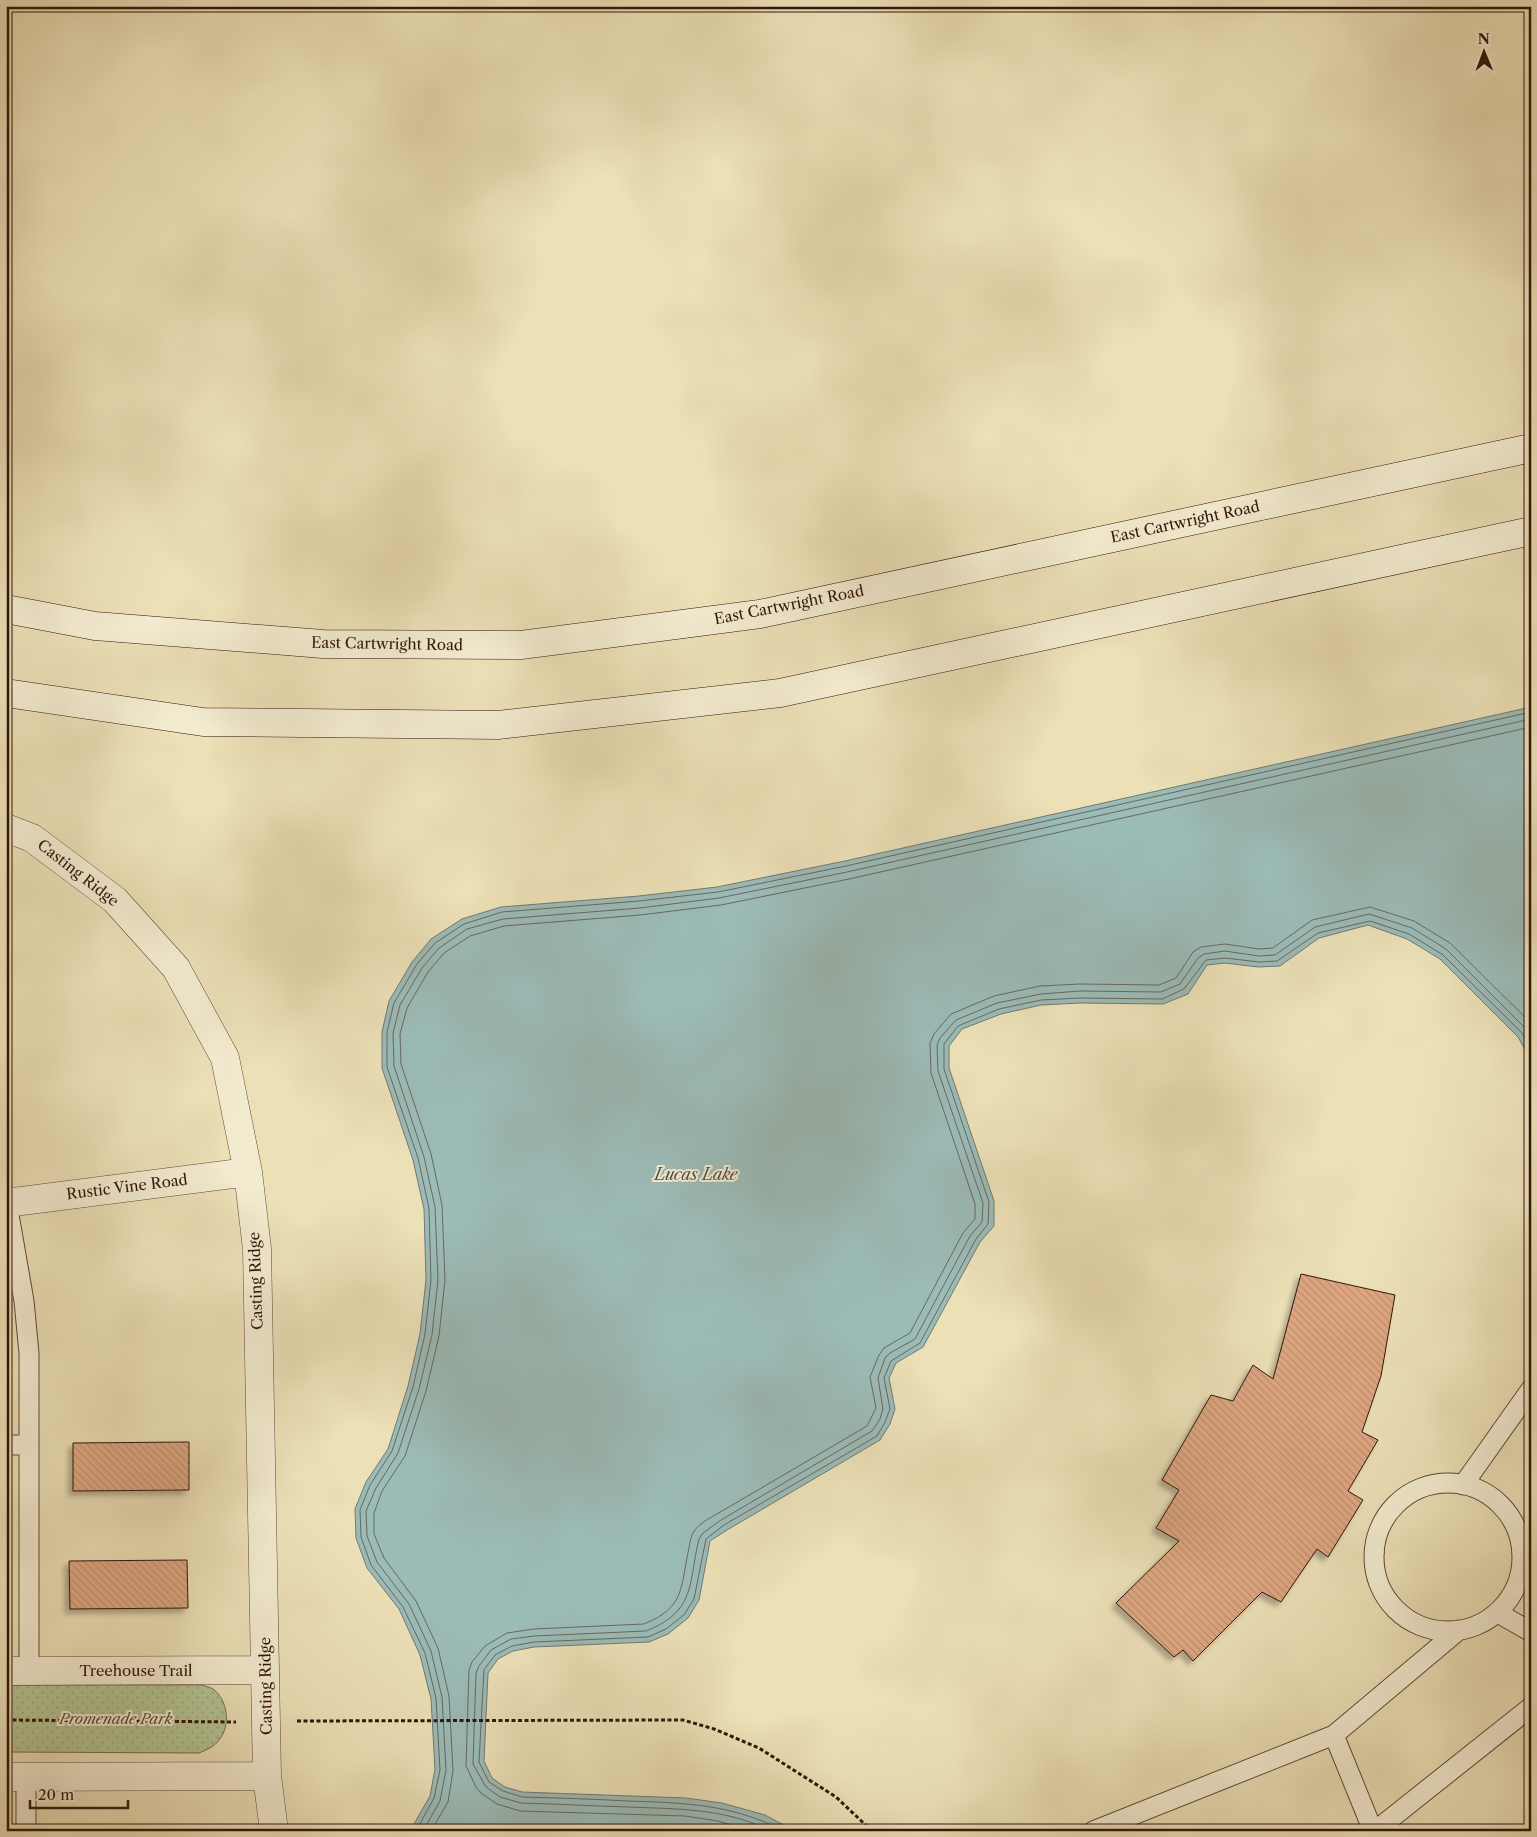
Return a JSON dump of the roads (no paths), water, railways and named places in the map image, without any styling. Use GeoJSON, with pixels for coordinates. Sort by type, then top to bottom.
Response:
{"type":"FeatureCollection","features":[{"type":"Feature","properties":{"kind":"main road","name":"East Cartwright Road"},"geometry":{"type":"LineString","coordinates":[[6,608],[95,626],[323,644],[521,645],[760,614],[1531,448]]}},
{"type":"Feature","properties":{"kind":"main road"},"geometry":{"type":"LineString","coordinates":[[6,693],[204,722],[498,725],[780,693],[1531,531]]}},
{"type":"Feature","properties":{"kind":"main road","name":"Casting Ridge"},"geometry":{"type":"LineString","coordinates":[[6,828],[32,838],[115,900],[176,968],[225,1058],[248,1172],[257,1250],[267,1776],[274,1831]]}},
{"type":"Feature","properties":{"kind":"main road","name":"Rustic Vine Road"},"geometry":{"type":"LineString","coordinates":[[7,1203],[248,1172]]}},
{"type":"Feature","properties":{"kind":"main road","name":"Treehouse Trail"},"geometry":{"type":"LineString","coordinates":[[18,1671],[265,1670]]}},
{"type":"Feature","properties":{"kind":"main road"},"geometry":{"type":"LineString","coordinates":[[16,1777],[267,1776]]}},
{"type":"Feature","properties":{"kind":"lane"},"geometry":{"type":"LineString","coordinates":[[7,1203],[25,1310],[29,1353],[29,1445],[18,1671]]}},
{"type":"Feature","properties":{"kind":"lane"},"geometry":{"type":"LineString","coordinates":[[1463,1485],[1531,1389]]}},
{"type":"Feature","properties":{"kind":"lane"},"geometry":{"type":"LineString","coordinates":[[6,1445],[29,1445]]}},
{"type":"Feature","properties":{"kind":"lane"},"geometry":{"type":"LineString","coordinates":[[1455,1483],[1463,1485],[1478,1489],[1498,1502],[1513,1521],[1522,1543],[1528,1567],[1514,1593],[1498,1613],[1476,1627],[1451,1633],[1425,1629],[1402,1617],[1384,1598],[1374,1575],[1373,1551],[1378,1528],[1391,1508],[1409,1493],[1432,1484],[1455,1483]]}},
{"type":"Feature","properties":{"kind":"lane"},"geometry":{"type":"LineString","coordinates":[[1498,1613],[1531,1632]]}},
{"type":"Feature","properties":{"kind":"lane"},"geometry":{"type":"LineString","coordinates":[[1094,1831],[1334,1735],[1459,1630]]}},
{"type":"Feature","properties":{"kind":"lane"},"geometry":{"type":"LineString","coordinates":[[1334,1735],[1374,1831],[1531,1707]]}},
{"type":"Feature","properties":{"kind":"lane"},"geometry":{"type":"LineString","coordinates":[[16,1777],[26,1831]]}},
{"type":"Feature","properties":{"kind":"water","name":"Lucas Lake"},"geometry":{"type":"Polygon","coordinates":[[[1531,707],[1531,1060],[1518,1037],[1440,959],[1407,939],[1368,925],[1319,938],[1280,966],[1258,967],[1225,963],[1207,965],[1188,994],[1163,1004],[1080,1003],[1041,1005],[1001,1014],[962,1029],[949,1046],[949,1068],[994,1201],[994,1226],[980,1242],[923,1347],[896,1363],[889,1378],[895,1409],[890,1424],[880,1440],[710,1541],[699,1600],[688,1618],[668,1634],[649,1642],[534,1647],[513,1651],[498,1659],[488,1673],[484,1761],[492,1778],[505,1787],[522,1792],[686,1798],[722,1803],[765,1815],[795,1831],[410,1831],[430,1796],[435,1769],[431,1699],[420,1655],[399,1609],[367,1568],[356,1538],[355,1509],[366,1482],[388,1449],[408,1386],[420,1334],[426,1280],[424,1209],[413,1160],[382,1068],[382,1032],[389,1001],[412,962],[431,939],[462,919],[501,907],[639,896],[717,887],[845,861],[1531,707]]]}},
{"type":"Feature","properties":{"kind":"park label","name":"Promenade Park"},"geometry":{"type":"Point","coordinates":[116,1719]}}]}
